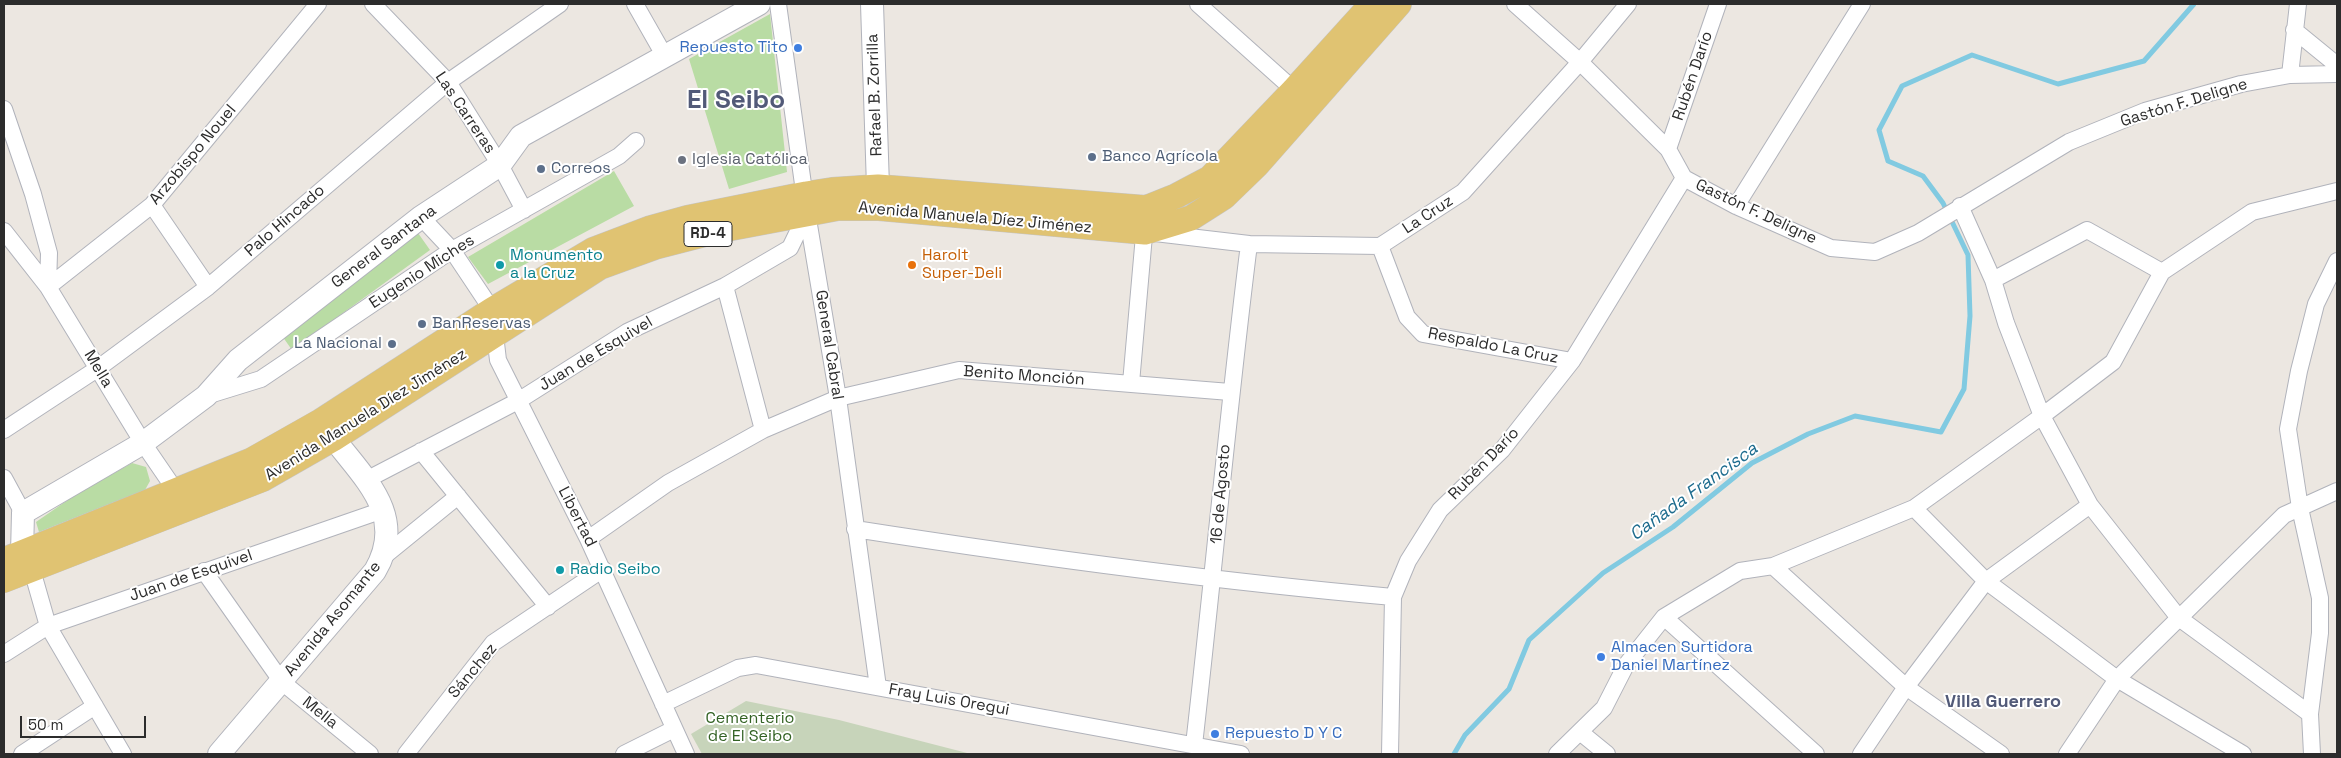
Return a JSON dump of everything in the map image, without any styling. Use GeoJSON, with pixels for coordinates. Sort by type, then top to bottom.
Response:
{"type":"FeatureCollection","features":[{"type":"Feature","properties":{"kind":"main road","name":"Avenida Manuela Díez Jiménez"},"geometry":{"type":"LineString","coordinates":[[4,580],[19,561],[182,501],[252,460],[327,430],[494,336],[600,267],[655,248],[806,204],[878,187],[1146,208],[1176,196],[1210,178],[1294,90],[1372,4]]}},
{"type":"Feature","properties":{"kind":"main road","name":"Avenida Manuela Díez Jiménez"},"geometry":{"type":"LineString","coordinates":[[327,430],[492,310],[593,250],[651,228],[687,218],[806,204],[838,208],[879,208],[1145,232],[1191,218],[1224,197],[1257,164],[1399,4]]}},
{"type":"Feature","properties":{"kind":"street","name":"Arzobispo Nouel"},"geometry":{"type":"LineString","coordinates":[[48,287],[152,205],[318,4]]}},
{"type":"Feature","properties":{"kind":"street","name":"Las Carreras"},"geometry":{"type":"LineString","coordinates":[[373,4],[448,82],[500,165],[524,210]]}},
{"type":"Feature","properties":{"kind":"street","name":"Palo Hincado"},"geometry":{"type":"LineString","coordinates":[[4,430],[98,369],[208,287],[448,82],[560,4]]}},
{"type":"Feature","properties":{"kind":"street"},"geometry":{"type":"LineString","coordinates":[[635,4],[664,55]]}},
{"type":"Feature","properties":{"kind":"street","name":"General Santana"},"geometry":{"type":"LineString","coordinates":[[23,513],[143,443],[206,396],[238,360],[421,217],[500,165],[521,136],[759,4]]}},
{"type":"Feature","properties":{"kind":"street","name":"General Cabral"},"geometry":{"type":"LineString","coordinates":[[778,4],[806,204],[838,398],[878,687]]}},
{"type":"Feature","properties":{"kind":"street","name":"Rafael B. Zorrilla"},"geometry":{"type":"LineString","coordinates":[[872,4],[878,187]]}},
{"type":"Feature","properties":{"kind":"street"},"geometry":{"type":"LineString","coordinates":[[1198,4],[1294,90]]}},
{"type":"Feature","properties":{"kind":"street","name":"Gastón F. Deligne"},"geometry":{"type":"LineString","coordinates":[[1515,4],[1580,62],[1668,148],[1684,178],[1736,206],[1831,248],[1875,252],[1918,233],[2069,142],[2137,115],[2241,84],[2290,74],[2337,74]]}},
{"type":"Feature","properties":{"kind":"street","name":"La Cruz"},"geometry":{"type":"LineString","coordinates":[[1380,246],[1463,192],[1580,62],[1628,4]]}},
{"type":"Feature","properties":{"kind":"street","name":"Rubén Darío"},"geometry":{"type":"LineString","coordinates":[[1668,148],[1718,4]]}},
{"type":"Feature","properties":{"kind":"street"},"geometry":{"type":"LineString","coordinates":[[1736,206],[1862,4]]}},
{"type":"Feature","properties":{"kind":"street"},"geometry":{"type":"LineString","coordinates":[[2290,74],[2298,4]]}},
{"type":"Feature","properties":{"kind":"street"},"geometry":{"type":"LineString","coordinates":[[2294,30],[2337,65]]}},
{"type":"Feature","properties":{"kind":"street"},"geometry":{"type":"LineString","coordinates":[[4,109],[33,194],[46,245],[48,287]]}},
{"type":"Feature","properties":{"kind":"street","name":"Eugenio Miches"},"geometry":{"type":"LineString","coordinates":[[206,396],[262,379],[452,250],[619,156],[636,141]]}},
{"type":"Feature","properties":{"kind":"street","name":"Rubén Darío"},"geometry":{"type":"LineString","coordinates":[[1390,754],[1393,597],[1408,561],[1440,510],[1502,450],[1572,361],[1684,178]]}},
{"type":"Feature","properties":{"kind":"street"},"geometry":{"type":"LineString","coordinates":[[1557,754],[1604,708],[1626,665],[1664,617],[1740,571],[1774,566],[1914,508],[2042,416],[2113,362],[2162,272],[2252,212],[2337,192]]}},
{"type":"Feature","properties":{"kind":"street","name":"Juan de Esquivel"},"geometry":{"type":"LineString","coordinates":[[368,479],[518,401],[627,332],[725,286],[790,248],[806,204]]}},
{"type":"Feature","properties":{"kind":"street"},"geometry":{"type":"LineString","coordinates":[[152,205],[208,287]]}},
{"type":"Feature","properties":{"kind":"street"},"geometry":{"type":"LineString","coordinates":[[1960,206],[1993,280],[2006,324],[2042,416],[2090,505],[2179,618],[2310,714]]}},
{"type":"Feature","properties":{"kind":"street"},"geometry":{"type":"LineString","coordinates":[[1132,383],[1146,208]]}},
{"type":"Feature","properties":{"kind":"street"},"geometry":{"type":"LineString","coordinates":[[421,217],[452,250],[492,310]]}},
{"type":"Feature","properties":{"kind":"street"},"geometry":{"type":"LineString","coordinates":[[1993,280],[2087,230],[2162,272]]}},
{"type":"Feature","properties":{"kind":"street","name":"Mella"},"geometry":{"type":"LineString","coordinates":[[4,231],[48,287],[143,443],[182,501]]}},
{"type":"Feature","properties":{"kind":"street"},"geometry":{"type":"LineString","coordinates":[[1145,232],[1249,244],[1380,246]]}},
{"type":"Feature","properties":{"kind":"street","name":"16 de Agosto"},"geometry":{"type":"LineString","coordinates":[[1194,745],[1213,579],[1230,392],[1249,244]]}},
{"type":"Feature","properties":{"kind":"street","name":"Respaldo La Cruz"},"geometry":{"type":"LineString","coordinates":[[1380,246],[1407,317],[1423,334],[1572,361]]}},
{"type":"Feature","properties":{"kind":"street"},"geometry":{"type":"LineString","coordinates":[[2312,754],[2310,714],[2320,633],[2320,598],[2300,508],[2288,429],[2299,371],[2316,304],[2336,267]]}},
{"type":"Feature","properties":{"kind":"street"},"geometry":{"type":"LineString","coordinates":[[725,286],[763,430]]}},
{"type":"Feature","properties":{"kind":"street","name":"Libertad"},"geometry":{"type":"LineString","coordinates":[[492,310],[498,360],[588,539],[686,754]]}},
{"type":"Feature","properties":{"kind":"street","name":"Benito Monción"},"geometry":{"type":"LineString","coordinates":[[588,539],[668,483],[763,430],[838,398],[959,370],[1230,392]]}},
{"type":"Feature","properties":{"kind":"street","name":"Avenida Asomante"},"geometry":{"type":"LineString","coordinates":[[219,754],[375,571],[384,557],[387,543],[383,510],[368,479],[327,430]]}},
{"type":"Feature","properties":{"kind":"street"},"geometry":{"type":"LineString","coordinates":[[422,451],[548,607]]}},
{"type":"Feature","properties":{"kind":"street"},"geometry":{"type":"LineString","coordinates":[[4,478],[23,513],[19,561],[48,626],[123,754]]}},
{"type":"Feature","properties":{"kind":"street"},"geometry":{"type":"LineString","coordinates":[[2067,754],[2117,679],[2284,515],[2337,491]]}},
{"type":"Feature","properties":{"kind":"street"},"geometry":{"type":"LineString","coordinates":[[384,557],[458,496]]}},
{"type":"Feature","properties":{"kind":"street"},"geometry":{"type":"LineString","coordinates":[[1860,754],[1906,687],[1986,581],[2090,505]]}},
{"type":"Feature","properties":{"kind":"street"},"geometry":{"type":"LineString","coordinates":[[1914,508],[1986,581],[2117,679],[2243,754]]}},
{"type":"Feature","properties":{"kind":"street","name":"Juan de Esquivel"},"geometry":{"type":"LineString","coordinates":[[4,654],[48,626],[383,510]]}},
{"type":"Feature","properties":{"kind":"street"},"geometry":{"type":"LineString","coordinates":[[855,529],[1030,556],[1213,579],[1393,597]]}},
{"type":"Feature","properties":{"kind":"street"},"geometry":{"type":"LineString","coordinates":[[1774,566],[1906,687],[2001,754]]}},
{"type":"Feature","properties":{"kind":"street","name":"Sánchez"},"geometry":{"type":"LineString","coordinates":[[406,754],[493,643],[602,569]]}},
{"type":"Feature","properties":{"kind":"street","name":"Mella"},"geometry":{"type":"LineString","coordinates":[[204,571],[282,682],[370,754]]}},
{"type":"Feature","properties":{"kind":"street"},"geometry":{"type":"LineString","coordinates":[[1664,617],[1816,754]]}},
{"type":"Feature","properties":{"kind":"street","name":"Fray Luis Oregui"},"geometry":{"type":"LineString","coordinates":[[663,704],[738,668],[756,665],[1242,754]]}},
{"type":"Feature","properties":{"kind":"street"},"geometry":{"type":"LineString","coordinates":[[22,754],[95,706]]}},
{"type":"Feature","properties":{"kind":"street"},"geometry":{"type":"LineString","coordinates":[[624,754],[674,729]]}},
{"type":"Feature","properties":{"kind":"street"},"geometry":{"type":"LineString","coordinates":[[1580,732],[1607,754]]}},
{"type":"Feature","properties":{"kind":"green space"},"geometry":{"type":"Polygon","coordinates":[[[770,14],[787,172],[729,189],[689,59],[770,14]]]}},
{"type":"Feature","properties":{"kind":"green space"},"geometry":{"type":"Polygon","coordinates":[[[614,171],[634,206],[488,284],[468,257],[614,171]]]}},
{"type":"Feature","properties":{"kind":"green space"},"geometry":{"type":"Polygon","coordinates":[[[418,233],[430,250],[292,350],[280,333],[418,233]]]}},
{"type":"Feature","properties":{"kind":"green space"},"geometry":{"type":"Polygon","coordinates":[[[132,463],[146,467],[150,481],[145,490],[39,532],[36,522],[75,495],[132,463]]]}},
{"type":"Feature","properties":{"kind":"green space","name":"Cementerio de El Seibo"},"geometry":{"type":"Polygon","coordinates":[[[746,701],[839,720],[971,754],[702,754],[691,734],[746,701]]]}},
{"type":"Feature","properties":{"kind":"waterway","name":"Cañada Francisca"},"geometry":{"type":"LineString","coordinates":[[1454,754],[1465,735],[1509,689],[1529,640],[1603,573],[1673,527],[1752,463],[1808,434],[1855,416],[1941,432],[1964,389],[1970,316],[1968,255],[1943,203],[1923,176],[1888,161],[1879,130],[1902,86],[1972,55],[2058,84],[2144,61],[2194,4]]}},
{"type":"Feature","properties":{"kind":"place","name":"Repuesto Tito"},"geometry":{"type":"Point","coordinates":[798,48]}},
{"type":"Feature","properties":{"kind":"place","name":"Banco Agrícola"},"geometry":{"type":"Point","coordinates":[1092,157]}},
{"type":"Feature","properties":{"kind":"place","name":"Iglesia Católica"},"geometry":{"type":"Point","coordinates":[682,160]}},
{"type":"Feature","properties":{"kind":"place","name":"Correos"},"geometry":{"type":"Point","coordinates":[541,169]}},
{"type":"Feature","properties":{"kind":"place","name":"Monumento a la Cruz"},"geometry":{"type":"Point","coordinates":[500,265]}},
{"type":"Feature","properties":{"kind":"place","name":"Harolt Super-Deli"},"geometry":{"type":"Point","coordinates":[912,265]}},
{"type":"Feature","properties":{"kind":"place","name":"BanReservas"},"geometry":{"type":"Point","coordinates":[422,324]}},
{"type":"Feature","properties":{"kind":"place","name":"La Nacional"},"geometry":{"type":"Point","coordinates":[392,344]}},
{"type":"Feature","properties":{"kind":"place","name":"Radio Seibo"},"geometry":{"type":"Point","coordinates":[560,570]}},
{"type":"Feature","properties":{"kind":"place","name":"Almacen Surtidora Daniel Martínez"},"geometry":{"type":"Point","coordinates":[1601,657]}},
{"type":"Feature","properties":{"kind":"place","name":"Repuesto D Y C"},"geometry":{"type":"Point","coordinates":[1215,734]}},
{"type":"Feature","properties":{"kind":"district","name":"El Seibo"},"geometry":{"type":"Point","coordinates":[736,101]}},
{"type":"Feature","properties":{"kind":"district","name":"Villa Guerrero"},"geometry":{"type":"Point","coordinates":[2003,702]}}]}
